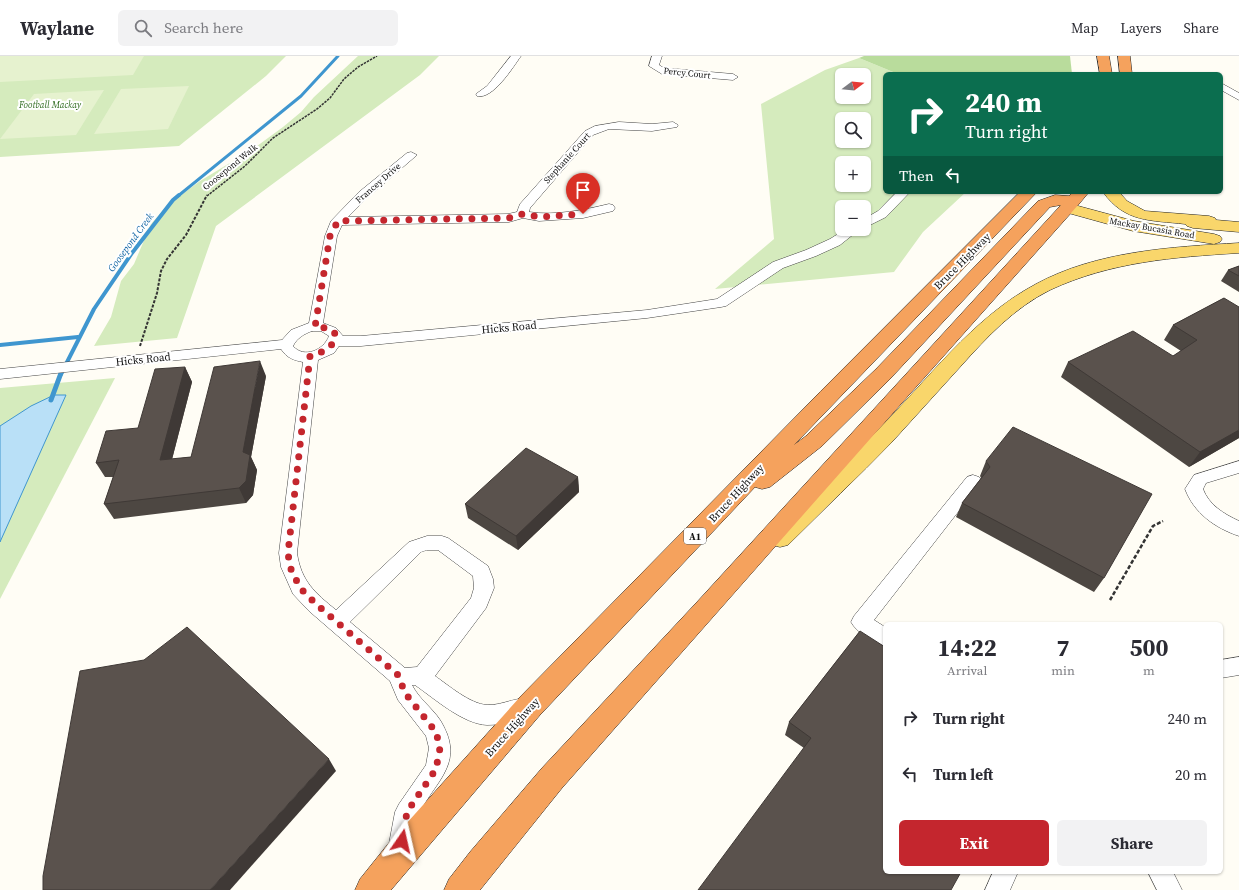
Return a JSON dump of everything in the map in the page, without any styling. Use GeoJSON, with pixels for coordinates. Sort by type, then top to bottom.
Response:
{"type":"FeatureCollection","features":[{"type":"Feature","properties":{"kind":"highway"},"geometry":{"type":"LineString","coordinates":[[1097,56],[1097,72]]}},
{"type":"Feature","properties":{"kind":"highway"},"geometry":{"type":"LineString","coordinates":[[1103,56],[1106,72]]}},
{"type":"Feature","properties":{"kind":"highway"},"geometry":{"type":"LineString","coordinates":[[1124,56],[1126,72]]}},
{"type":"Feature","properties":{"kind":"highway","name":"Bruce Highway"},"geometry":{"type":"LineString","coordinates":[[370,890],[530,706],[717,513],[827,396],[1027,194]]}},
{"type":"Feature","properties":{"kind":"highway"},"geometry":{"type":"LineString","coordinates":[[717,513],[788,462],[825,430],[883,374],[1042,206],[1049,201],[1066,198]]}},
{"type":"Feature","properties":{"kind":"highway"},"geometry":{"type":"LineString","coordinates":[[460,890],[552,778],[706,610],[901,391],[1066,198]]}},
{"type":"Feature","properties":{"kind":"main road"},"geometry":{"type":"LineString","coordinates":[[1113,194],[1121,204],[1143,215],[1239,223]]}},
{"type":"Feature","properties":{"kind":"main road","name":"Mackay Bucasia Road"},"geometry":{"type":"LineString","coordinates":[[1066,198],[1143,215],[1200,224],[1239,228]]}},
{"type":"Feature","properties":{"kind":"main road","name":"Mackay Bucasia Road"},"geometry":{"type":"LineString","coordinates":[[1066,198],[1112,221],[1192,236],[1239,241]]}},
{"type":"Feature","properties":{"kind":"main road"},"geometry":{"type":"LineString","coordinates":[[706,610],[884,437],[987,326],[1019,300],[1059,279],[1113,261],[1166,252],[1239,248]]}},
{"type":"Feature","properties":{"kind":"street"},"geometry":{"type":"LineString","coordinates":[[481,94],[491,88],[516,56]]}},
{"type":"Feature","properties":{"kind":"street","name":"Percy Court"},"geometry":{"type":"LineString","coordinates":[[657,56],[653,70],[733,77]]}},
{"type":"Feature","properties":{"kind":"street"},"geometry":{"type":"LineString","coordinates":[[1223,87],[1239,97]]}},
{"type":"Feature","properties":{"kind":"street","name":"Stephanie Court"},"geometry":{"type":"LineString","coordinates":[[523,214],[524,207],[589,133],[596,128],[617,125],[664,127],[673,125]]}},
{"type":"Feature","properties":{"kind":"street","name":"Francey Drive"},"geometry":{"type":"LineString","coordinates":[[315,327],[330,236],[338,221],[363,195],[411,155]]}},
{"type":"Feature","properties":{"kind":"street"},"geometry":{"type":"LineString","coordinates":[[871,220],[882,214],[902,194]]}},
{"type":"Feature","properties":{"kind":"street"},"geometry":{"type":"LineString","coordinates":[[338,221],[509,218],[523,214],[539,217],[583,214],[609,208]]}},
{"type":"Feature","properties":{"kind":"street","name":"Hicks Road"},"geometry":{"type":"LineString","coordinates":[[335,341],[369,340],[639,315],[721,302],[778,265],[811,253],[835,242],[844,236]]}},
{"type":"Feature","properties":{"kind":"street"},"geometry":{"type":"LineString","coordinates":[[315,327],[328,329],[336,336],[335,341],[329,350],[310,356],[296,355],[288,350],[287,344],[289,339],[295,333],[302,329],[315,327]]}},
{"type":"Feature","properties":{"kind":"street","name":"Hicks Road"},"geometry":{"type":"LineString","coordinates":[[0,374],[287,344]]}},
{"type":"Feature","properties":{"kind":"street"},"geometry":{"type":"LineString","coordinates":[[310,356],[288,553],[290,567],[300,588],[336,622],[398,675],[405,693],[436,732],[440,748],[436,769],[407,812],[399,855]]}},
{"type":"Feature","properties":{"kind":"street"},"geometry":{"type":"LineString","coordinates":[[1239,467],[1200,479],[1194,489],[1201,504],[1222,520],[1239,529]]}},
{"type":"Feature","properties":{"kind":"street"},"geometry":{"type":"LineString","coordinates":[[883,636],[861,622],[973,481]]}},
{"type":"Feature","properties":{"kind":"street"},"geometry":{"type":"LineString","coordinates":[[336,622],[415,547],[427,542],[442,543],[481,571],[484,579],[484,588],[479,602],[421,678]]}},
{"type":"Feature","properties":{"kind":"street"},"geometry":{"type":"LineString","coordinates":[[1223,668],[1239,666]]}},
{"type":"Feature","properties":{"kind":"street"},"geometry":{"type":"LineString","coordinates":[[398,675],[418,676],[468,709],[484,715],[508,713],[530,706]]}},
{"type":"Feature","properties":{"kind":"street"},"geometry":{"type":"LineString","coordinates":[[997,890],[1005,874]]}},
{"type":"Feature","properties":{"kind":"street"},"geometry":{"type":"LineString","coordinates":[[1161,874],[1170,890]]}},
{"type":"Feature","properties":{"kind":"path","name":"Goosepond Walk"},"geometry":{"type":"LineString","coordinates":[[139,349],[157,293],[161,271],[167,259],[186,234],[203,200],[208,194],[245,166],[273,138],[317,109],[330,98],[344,79],[358,67],[377,56]]}},
{"type":"Feature","properties":{"kind":"path"},"geometry":{"type":"LineString","coordinates":[[1110,600],[1153,526],[1163,521]]}},
{"type":"Feature","properties":{"kind":"green space","name":"Football Mackay"},"geometry":{"type":"Polygon","coordinates":[[[0,56],[286,56],[266,76],[179,146],[0,157],[0,56]]]}},
{"type":"Feature","properties":{"kind":"green space"},"geometry":{"type":"Polygon","coordinates":[[[0,56],[144,56],[133,75],[0,82],[0,56]]]}},
{"type":"Feature","properties":{"kind":"green space"},"geometry":{"type":"Polygon","coordinates":[[[358,56],[439,56],[420,75],[216,226],[177,338],[94,346],[111,317],[121,281],[134,264],[151,224],[169,204],[200,181],[253,149],[283,127],[301,112],[314,97],[358,56]]]}},
{"type":"Feature","properties":{"kind":"green space"},"geometry":{"type":"Polygon","coordinates":[[[864,56],[1070,56],[1072,72],[893,72],[859,58],[864,56]]]}},
{"type":"Feature","properties":{"kind":"green space"},"geometry":{"type":"Polygon","coordinates":[[[859,58],[893,72],[883,72],[883,194],[964,194],[923,232],[894,272],[715,289],[774,239],[761,104],[825,70],[859,58]]]}},
{"type":"Feature","properties":{"kind":"green space"},"geometry":{"type":"Polygon","coordinates":[[[189,86],[168,129],[94,134],[121,89],[189,86]]]}},
{"type":"Feature","properties":{"kind":"green space"},"geometry":{"type":"Polygon","coordinates":[[[104,90],[76,135],[0,139],[34,94],[104,90]]]}},
{"type":"Feature","properties":{"kind":"green space"},"geometry":{"type":"Polygon","coordinates":[[[115,378],[0,599],[0,388],[115,378]]]}},
{"type":"Feature","properties":{"kind":"water"},"geometry":{"type":"Polygon","coordinates":[[[54,395],[66,395],[0,542],[0,426],[31,406],[54,395]]]}},
{"type":"Feature","properties":{"kind":"building"},"geometry":{"type":"Polygon","coordinates":[[[1239,266],[1239,276],[1228,270],[1239,266]]]}},
{"type":"Feature","properties":{"kind":"building"},"geometry":{"type":"Polygon","coordinates":[[[1224,298],[1239,307],[1239,430],[1200,452],[1068,362],[1133,331],[1173,356],[1197,340],[1173,325],[1224,298]]]}},
{"type":"Feature","properties":{"kind":"building"},"geometry":{"type":"Polygon","coordinates":[[[260,361],[243,452],[250,455],[246,481],[239,488],[104,504],[119,460],[96,463],[106,431],[138,428],[155,369],[185,367],[160,460],[191,457],[214,367],[260,361]]]}},
{"type":"Feature","properties":{"kind":"building"},"geometry":{"type":"Polygon","coordinates":[[[1013,427],[1152,494],[1104,578],[962,503],[990,467],[986,461],[1013,427]]]}},
{"type":"Feature","properties":{"kind":"building"},"geometry":{"type":"Polygon","coordinates":[[[526,448],[578,477],[516,536],[465,504],[526,448]]]}},
{"type":"Feature","properties":{"kind":"building"},"geometry":{"type":"Polygon","coordinates":[[[187,627],[329,759],[210,890],[43,890],[43,876],[80,671],[144,660],[187,627]]]}},
{"type":"Feature","properties":{"kind":"building"},"geometry":{"type":"Polygon","coordinates":[[[860,631],[883,646],[883,874],[960,874],[951,890],[698,890],[811,738],[789,722],[860,631]]]}},
{"type":"Feature","properties":{"kind":"waterway","name":"Goosepond Creek"},"geometry":{"type":"LineString","coordinates":[[178,196],[301,96],[338,56]]}},
{"type":"Feature","properties":{"kind":"waterway","name":"Goosepond Creek"},"geometry":{"type":"LineString","coordinates":[[61,374],[94,309],[132,253],[173,200],[179,195]]}},
{"type":"Feature","properties":{"kind":"waterway"},"geometry":{"type":"LineString","coordinates":[[0,345],[78,337]]}},
{"type":"Feature","properties":{"kind":"waterway","name":"Goosepond Creek"},"geometry":{"type":"LineString","coordinates":[[51,400],[61,373]]}},
{"type":"Feature","properties":{"kind":"route"},"geometry":{"type":"LineString","coordinates":[[402,841],[407,812],[436,769],[440,748],[436,732],[405,693],[398,675],[316,604],[300,588],[290,567],[288,553],[310,356],[329,350],[334,345],[336,336],[328,329],[315,327],[330,236],[338,221],[509,218],[523,214],[539,217],[583,214]]}}]}
